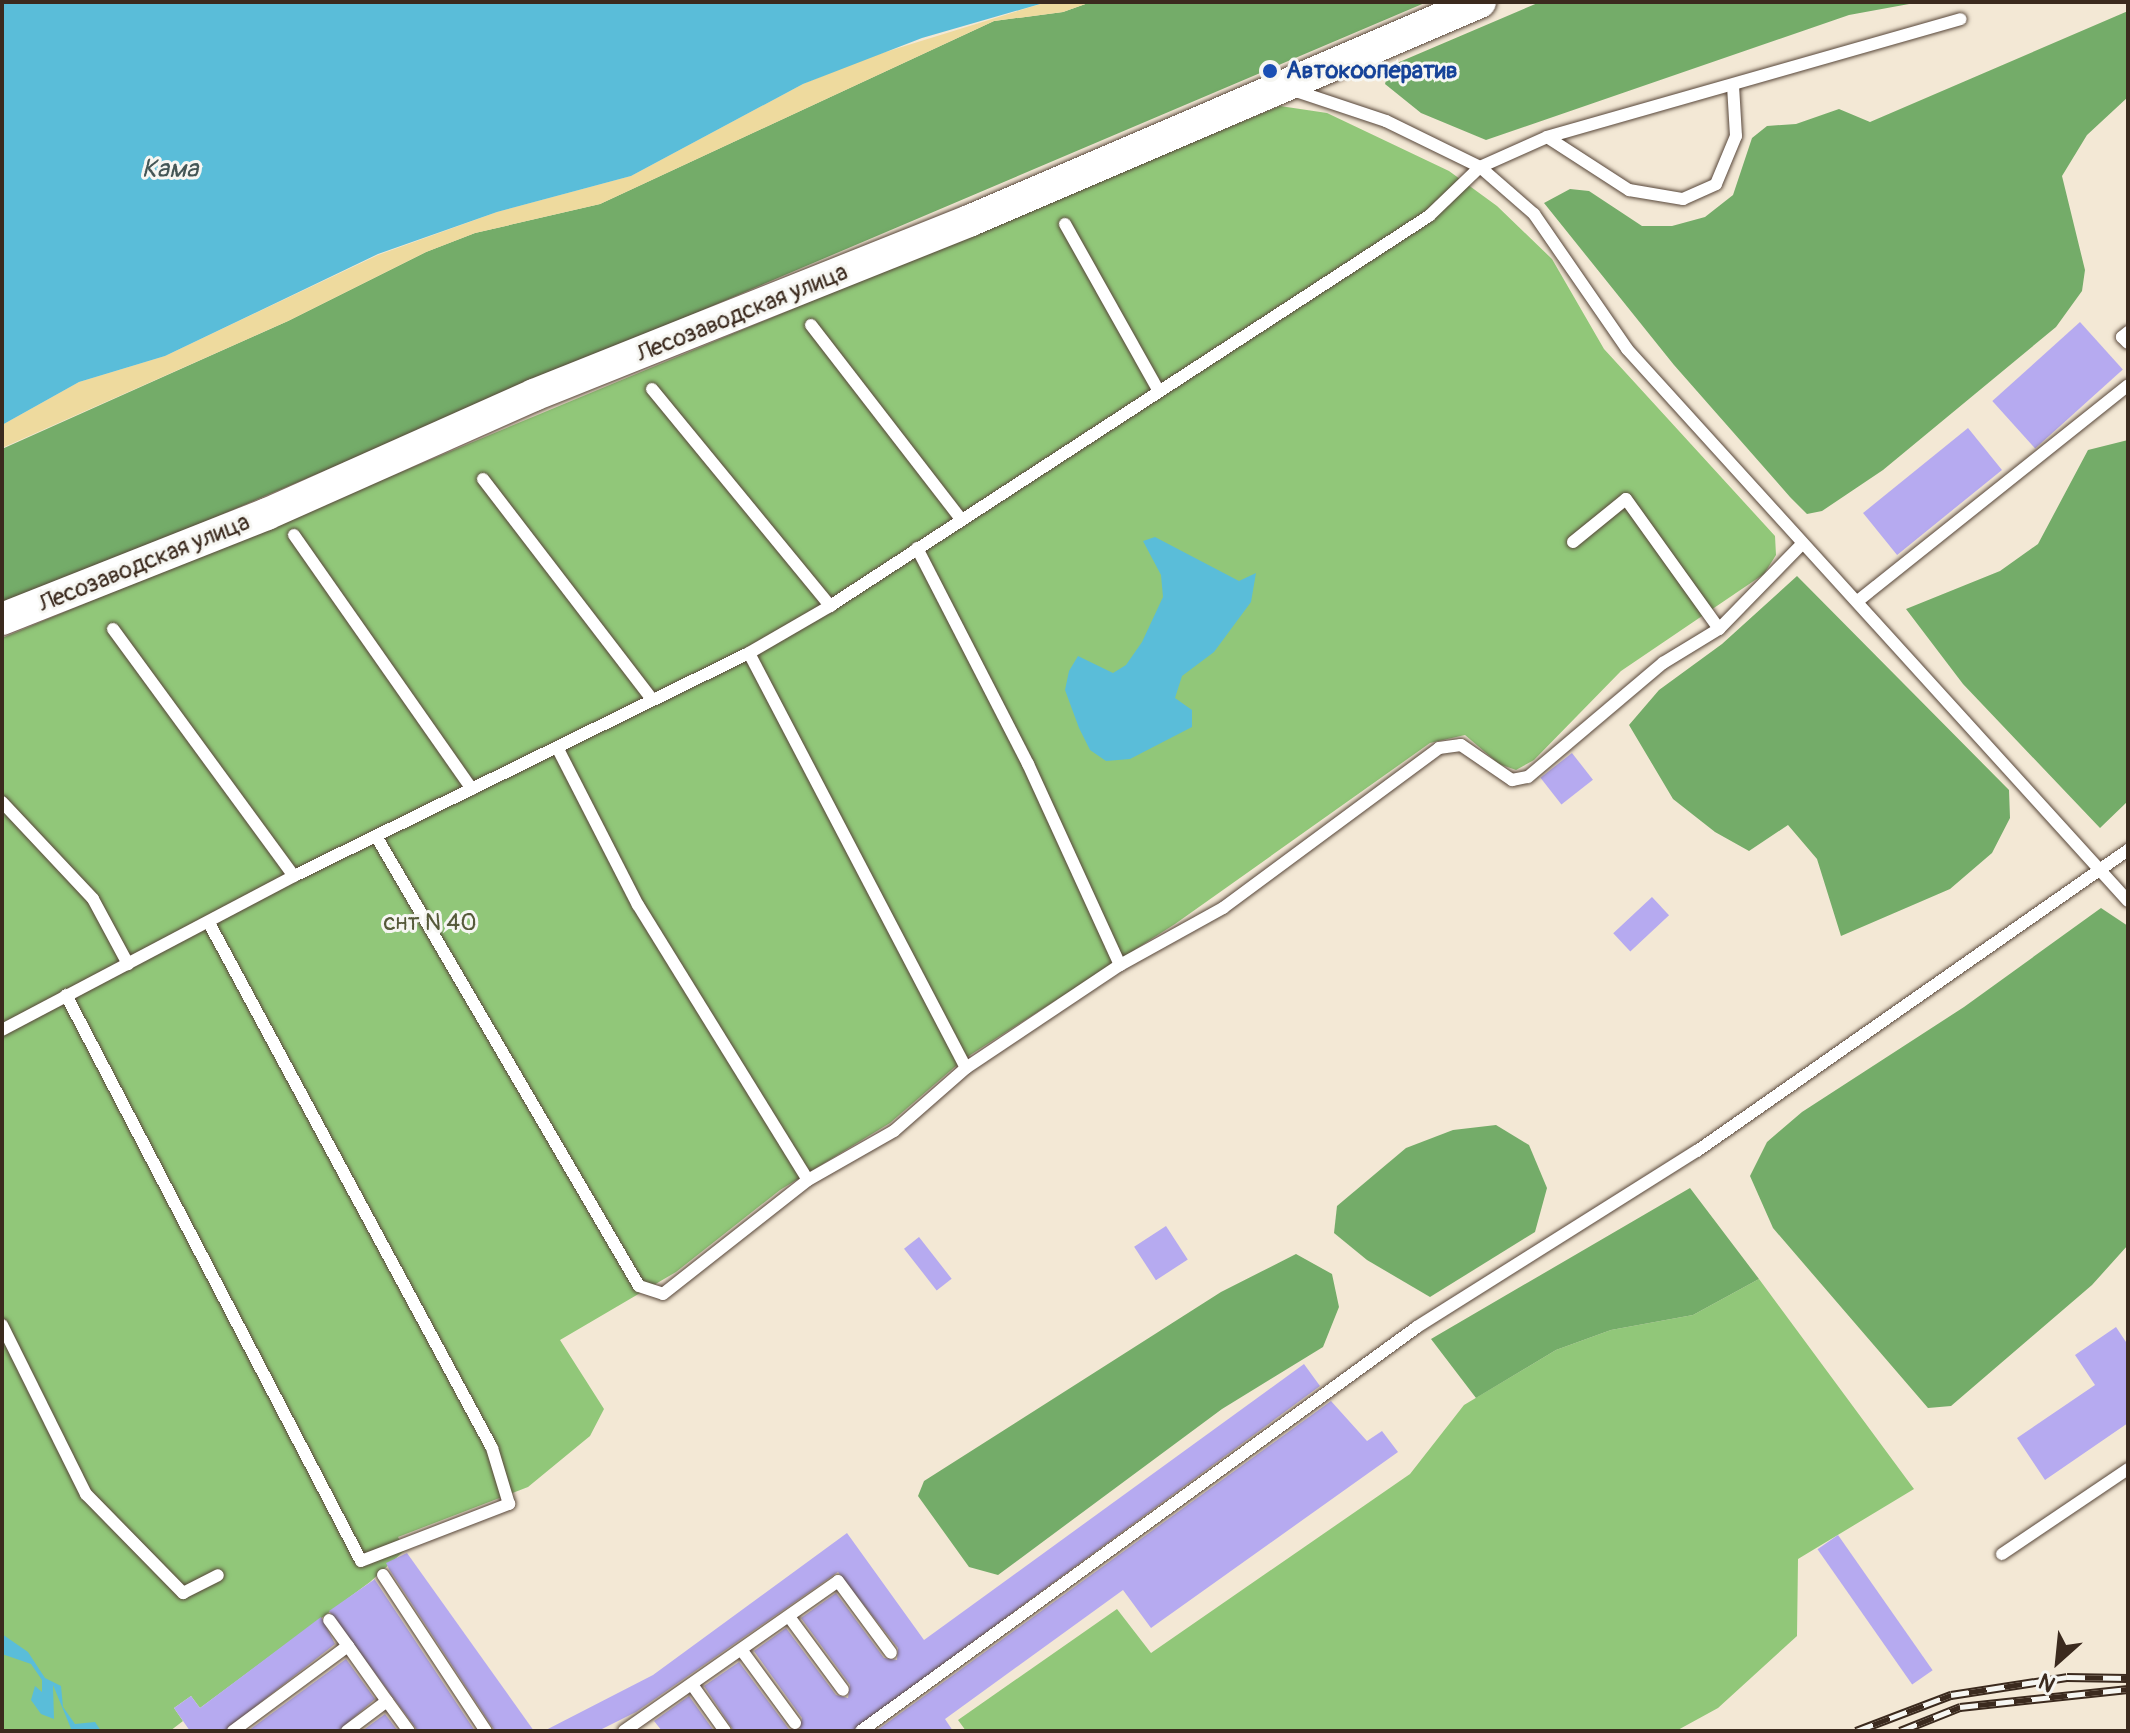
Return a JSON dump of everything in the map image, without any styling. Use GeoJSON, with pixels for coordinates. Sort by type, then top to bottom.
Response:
{"type":"FeatureCollection","features":[{"type":"Feature","properties":{"kind":"street","name":"Лесозаводская улица"},"geometry":{"type":"LineString","coordinates":[[2,619],[267,514],[534,395],[969,221],[1480,2]]}},
{"type":"Feature","properties":{"kind":"lane"},"geometry":{"type":"LineString","coordinates":[[2,1030],[294,876],[558,749],[651,698],[749,653],[830,606],[960,518],[1158,390],[1249,336],[1429,216],[1480,167],[1547,137],[1960,19]]}},
{"type":"Feature","properties":{"kind":"lane"},"geometry":{"type":"LineString","coordinates":[[1283,86],[1386,121],[1480,167],[1534,214],[1627,349],[1802,544],[1859,600],[2103,869],[2128,901]]}},
{"type":"Feature","properties":{"kind":"lane"},"geometry":{"type":"LineString","coordinates":[[1547,137],[1629,190],[1683,199],[1716,184],[1736,136],[1733,86]]}},
{"type":"Feature","properties":{"kind":"lane"},"geometry":{"type":"LineString","coordinates":[[1065,224],[1158,390]]}},
{"type":"Feature","properties":{"kind":"lane"},"geometry":{"type":"LineString","coordinates":[[811,325],[960,518]]}},
{"type":"Feature","properties":{"kind":"lane"},"geometry":{"type":"LineString","coordinates":[[2128,332],[2122,337],[2128,343]]}},
{"type":"Feature","properties":{"kind":"lane"},"geometry":{"type":"LineString","coordinates":[[1859,600],[2128,385]]}},
{"type":"Feature","properties":{"kind":"lane"},"geometry":{"type":"LineString","coordinates":[[652,389],[830,606]]}},
{"type":"Feature","properties":{"kind":"lane"},"geometry":{"type":"LineString","coordinates":[[483,479],[651,698]]}},
{"type":"Feature","properties":{"kind":"lane"},"geometry":{"type":"LineString","coordinates":[[1573,542],[1626,499],[1719,629]]}},
{"type":"Feature","properties":{"kind":"lane"},"geometry":{"type":"LineString","coordinates":[[294,535],[472,789]]}},
{"type":"Feature","properties":{"kind":"lane"},"geometry":{"type":"LineString","coordinates":[[376,836],[639,1286],[663,1294],[808,1180],[894,1131],[966,1068],[1120,965],[1223,908],[1439,748],[1461,745],[1512,780],[1528,777],[1663,663],[1719,629],[1802,544]]}},
{"type":"Feature","properties":{"kind":"lane"},"geometry":{"type":"LineString","coordinates":[[917,548],[1028,764],[1120,965]]}},
{"type":"Feature","properties":{"kind":"lane"},"geometry":{"type":"LineString","coordinates":[[113,629],[294,876]]}},
{"type":"Feature","properties":{"kind":"lane"},"geometry":{"type":"LineString","coordinates":[[749,653],[966,1068]]}},
{"type":"Feature","properties":{"kind":"lane"},"geometry":{"type":"LineString","coordinates":[[558,749],[638,905],[808,1180]]}},
{"type":"Feature","properties":{"kind":"lane"},"geometry":{"type":"LineString","coordinates":[[2,802],[93,899],[128,964]]}},
{"type":"Feature","properties":{"kind":"lane"},"geometry":{"type":"LineString","coordinates":[[861,1731],[1417,1327],[1697,1151],[2128,850]]}},
{"type":"Feature","properties":{"kind":"lane"},"geometry":{"type":"LineString","coordinates":[[66,995],[361,1561],[509,1504],[479,1423],[209,923]]}},
{"type":"Feature","properties":{"kind":"lane"},"geometry":{"type":"LineString","coordinates":[[2,1325],[86,1494],[183,1593],[218,1575]]}},
{"type":"Feature","properties":{"kind":"lane"},"geometry":{"type":"LineString","coordinates":[[2002,1554],[2128,1469]]}},
{"type":"Feature","properties":{"kind":"lane"},"geometry":{"type":"LineString","coordinates":[[383,1575],[486,1731]]}},
{"type":"Feature","properties":{"kind":"lane"},"geometry":{"type":"LineString","coordinates":[[624,1731],[743,1652],[838,1581],[891,1653]]}},
{"type":"Feature","properties":{"kind":"lane"},"geometry":{"type":"LineString","coordinates":[[790,1618],[843,1690]]}},
{"type":"Feature","properties":{"kind":"lane"},"geometry":{"type":"LineString","coordinates":[[329,1620],[409,1731]]}},
{"type":"Feature","properties":{"kind":"lane"},"geometry":{"type":"LineString","coordinates":[[233,1731],[348,1646]]}},
{"type":"Feature","properties":{"kind":"lane"},"geometry":{"type":"LineString","coordinates":[[743,1652],[795,1723]]}},
{"type":"Feature","properties":{"kind":"lane"},"geometry":{"type":"LineString","coordinates":[[693,1686],[725,1731]]}},
{"type":"Feature","properties":{"kind":"lane"},"geometry":{"type":"LineString","coordinates":[[347,1731],[387,1701]]}},
{"type":"Feature","properties":{"kind":"lane"},"geometry":{"type":"LineString","coordinates":[[644,1720],[652,1731]]}},
{"type":"Feature","properties":{"kind":"green space"},"geometry":{"type":"Polygon","coordinates":[[[1091,2],[1427,2],[2,608],[2,449],[288,321],[426,252],[475,233],[600,204],[994,21],[1063,12],[1091,2]]]}},
{"type":"Feature","properties":{"kind":"green space"},"geometry":{"type":"Polygon","coordinates":[[[1540,2],[1920,2],[1849,15],[1486,140],[1421,113],[1385,84],[1390,66],[1540,2]]]}},
{"type":"Feature","properties":{"kind":"green space"},"geometry":{"type":"Polygon","coordinates":[[[2128,11],[2128,97],[2087,135],[2062,176],[2085,270],[2082,291],[2056,327],[1883,470],[1822,511],[1807,514],[1790,497],[1674,365],[1544,203],[1570,189],[1589,191],[1642,226],[1672,226],[1705,217],[1733,195],[1752,138],[1767,126],[1796,124],[1839,109],[1870,122],[2128,11]]]}},
{"type":"Feature","properties":{"kind":"green space","name":"снт N 40"},"geometry":{"type":"Polygon","coordinates":[[[1280,106],[1327,113],[1449,171],[1497,206],[1552,259],[1604,349],[1775,536],[1776,555],[1764,574],[1621,671],[1534,760],[1516,770],[1499,764],[1465,735],[1430,743],[1175,924],[964,1059],[890,1123],[780,1190],[676,1272],[560,1340],[604,1409],[590,1436],[528,1487],[398,1537],[405,1550],[370,1582],[200,1708],[191,1696],[174,1708],[183,1721],[170,1731],[2,1731],[2,638],[1280,106]]]}},
{"type":"Feature","properties":{"kind":"green space"},"geometry":{"type":"Polygon","coordinates":[[[2128,440],[2128,801],[2100,828],[1963,684],[1906,609],[2000,571],[2038,544],[2088,450],[2128,440]]]}},
{"type":"Feature","properties":{"kind":"green space"},"geometry":{"type":"Polygon","coordinates":[[[1797,576],[2009,790],[2010,818],[1992,853],[1950,889],[1841,936],[1817,859],[1788,825],[1749,851],[1715,832],[1673,799],[1629,725],[1659,690],[1722,644],[1797,576]]]}},
{"type":"Feature","properties":{"kind":"green space"},"geometry":{"type":"Polygon","coordinates":[[[2101,908],[2128,926],[2128,1245],[2092,1285],[1951,1406],[1928,1408],[1773,1228],[1750,1176],[1767,1142],[1802,1112],[1964,1007],[2101,908]]]}},
{"type":"Feature","properties":{"kind":"green space"},"geometry":{"type":"Polygon","coordinates":[[[1496,1125],[1529,1145],[1547,1188],[1535,1232],[1430,1297],[1367,1260],[1334,1233],[1337,1206],[1406,1148],[1453,1130],[1496,1125]]]}},
{"type":"Feature","properties":{"kind":"green space"},"geometry":{"type":"Polygon","coordinates":[[[1690,1188],[1759,1279],[1693,1315],[1611,1330],[1556,1350],[1476,1398],[1431,1339],[1690,1188]]]}},
{"type":"Feature","properties":{"kind":"green space"},"geometry":{"type":"Polygon","coordinates":[[[1296,1254],[1332,1274],[1339,1307],[1323,1347],[1222,1409],[998,1575],[969,1567],[918,1496],[924,1481],[1221,1292],[1296,1254]]]}},
{"type":"Feature","properties":{"kind":"green space"},"geometry":{"type":"Polygon","coordinates":[[[1759,1279],[1914,1489],[1798,1559],[1797,1636],[1718,1708],[1676,1731],[966,1731],[958,1720],[1117,1609],[1151,1653],[1410,1474],[1464,1405],[1556,1350],[1611,1330],[1693,1315],[1759,1279]]]}},
{"type":"Feature","properties":{"kind":"sand"},"geometry":{"type":"Polygon","coordinates":[[[1047,2],[1091,2],[1063,12],[994,21],[600,204],[475,233],[426,252],[288,321],[2,448],[2,425],[79,382],[165,356],[378,255],[497,212],[631,176],[803,84],[866,58],[1047,2]]]}},
{"type":"Feature","properties":{"kind":"water","name":"Кама"},"geometry":{"type":"Polygon","coordinates":[[[2,2],[1047,2],[922,38],[803,84],[631,176],[497,212],[378,254],[165,356],[79,382],[2,425],[2,2]]]}},
{"type":"Feature","properties":{"kind":"water"},"geometry":{"type":"Polygon","coordinates":[[[1155,537],[1239,581],[1256,573],[1251,602],[1214,652],[1182,676],[1175,698],[1192,710],[1192,727],[1130,759],[1106,761],[1090,750],[1079,728],[1065,690],[1069,671],[1078,656],[1113,673],[1126,665],[1142,642],[1163,597],[1161,575],[1143,541],[1155,537]]]}},
{"type":"Feature","properties":{"kind":"water"},"geometry":{"type":"Polygon","coordinates":[[[2,1634],[28,1652],[45,1678],[61,1686],[63,1707],[75,1724],[95,1722],[101,1731],[72,1731],[53,1685],[54,1719],[41,1714],[31,1700],[35,1686],[42,1692],[42,1680],[31,1664],[2,1654],[2,1634]]]}},
{"type":"Feature","properties":{"kind":"building"},"geometry":{"type":"Polygon","coordinates":[[[2080,322],[2123,370],[2035,449],[1992,401],[2080,322]]]}},
{"type":"Feature","properties":{"kind":"building"},"geometry":{"type":"Polygon","coordinates":[[[1968,428],[2002,470],[1897,555],[1863,513],[1968,428]]]}},
{"type":"Feature","properties":{"kind":"building"},"geometry":{"type":"Polygon","coordinates":[[[1572,753],[1593,780],[1561,804],[1540,778],[1572,753]]]}},
{"type":"Feature","properties":{"kind":"building"},"geometry":{"type":"Polygon","coordinates":[[[1652,897],[1669,915],[1630,951],[1613,933],[1652,897]]]}},
{"type":"Feature","properties":{"kind":"building"},"geometry":{"type":"Polygon","coordinates":[[[1166,1226],[1188,1260],[1156,1280],[1134,1247],[1166,1226]]]}},
{"type":"Feature","properties":{"kind":"building"},"geometry":{"type":"Polygon","coordinates":[[[919,1237],[952,1279],[937,1290],[904,1249],[919,1237]]]}},
{"type":"Feature","properties":{"kind":"building"},"geometry":{"type":"Polygon","coordinates":[[[2116,1327],[2128,1345],[2128,1423],[2045,1480],[2017,1438],[2095,1385],[2075,1355],[2116,1327]]]}},
{"type":"Feature","properties":{"kind":"building"},"geometry":{"type":"Polygon","coordinates":[[[1304,1364],[1320,1386],[852,1731],[799,1731],[802,1718],[754,1651],[786,1628],[836,1695],[848,1698],[850,1685],[801,1618],[836,1593],[884,1658],[897,1660],[898,1648],[838,1572],[636,1712],[598,1731],[544,1731],[653,1675],[847,1533],[924,1640],[1304,1364]]]}},
{"type":"Feature","properties":{"kind":"building"},"geometry":{"type":"Polygon","coordinates":[[[1331,1401],[1367,1441],[1382,1431],[1398,1452],[1151,1628],[1123,1590],[945,1719],[953,1731],[876,1731],[1331,1401]]]}},
{"type":"Feature","properties":{"kind":"building"},"geometry":{"type":"Polygon","coordinates":[[[1838,1535],[1933,1670],[1912,1684],[1818,1549],[1838,1535]]]}},
{"type":"Feature","properties":{"kind":"building"},"geometry":{"type":"Polygon","coordinates":[[[407,1553],[534,1731],[495,1731],[386,1563],[407,1553]]]}},
{"type":"Feature","properties":{"kind":"building"},"geometry":{"type":"Polygon","coordinates":[[[375,1579],[475,1731],[418,1731],[329,1611],[375,1579]]]}},
{"type":"Feature","properties":{"kind":"building"},"geometry":{"type":"Polygon","coordinates":[[[321,1617],[335,1644],[224,1731],[190,1731],[174,1708],[191,1696],[200,1708],[321,1617]]]}},
{"type":"Feature","properties":{"kind":"building"},"geometry":{"type":"Polygon","coordinates":[[[346,1659],[375,1699],[338,1731],[248,1731],[346,1659]]]}},
{"type":"Feature","properties":{"kind":"building"},"geometry":{"type":"Polygon","coordinates":[[[739,1662],[791,1731],[734,1731],[704,1686],[739,1662]]]}},
{"type":"Feature","properties":{"kind":"building"},"geometry":{"type":"Polygon","coordinates":[[[689,1696],[714,1731],[662,1731],[654,1721],[689,1696]]]}},
{"type":"Feature","properties":{"kind":"building"},"geometry":{"type":"Polygon","coordinates":[[[385,1714],[398,1731],[362,1731],[385,1714]]]}},
{"type":"Feature","properties":{"kind":"railway"},"geometry":{"type":"LineString","coordinates":[[1856,1731],[1951,1695],[2067,1677],[2128,1678]]}},
{"type":"Feature","properties":{"kind":"railway"},"geometry":{"type":"LineString","coordinates":[[1900,1731],[1960,1707],[2128,1689]]}},
{"type":"Feature","properties":{"kind":"place","name":"Автокооператив"},"geometry":{"type":"Point","coordinates":[1270,71]}}]}
